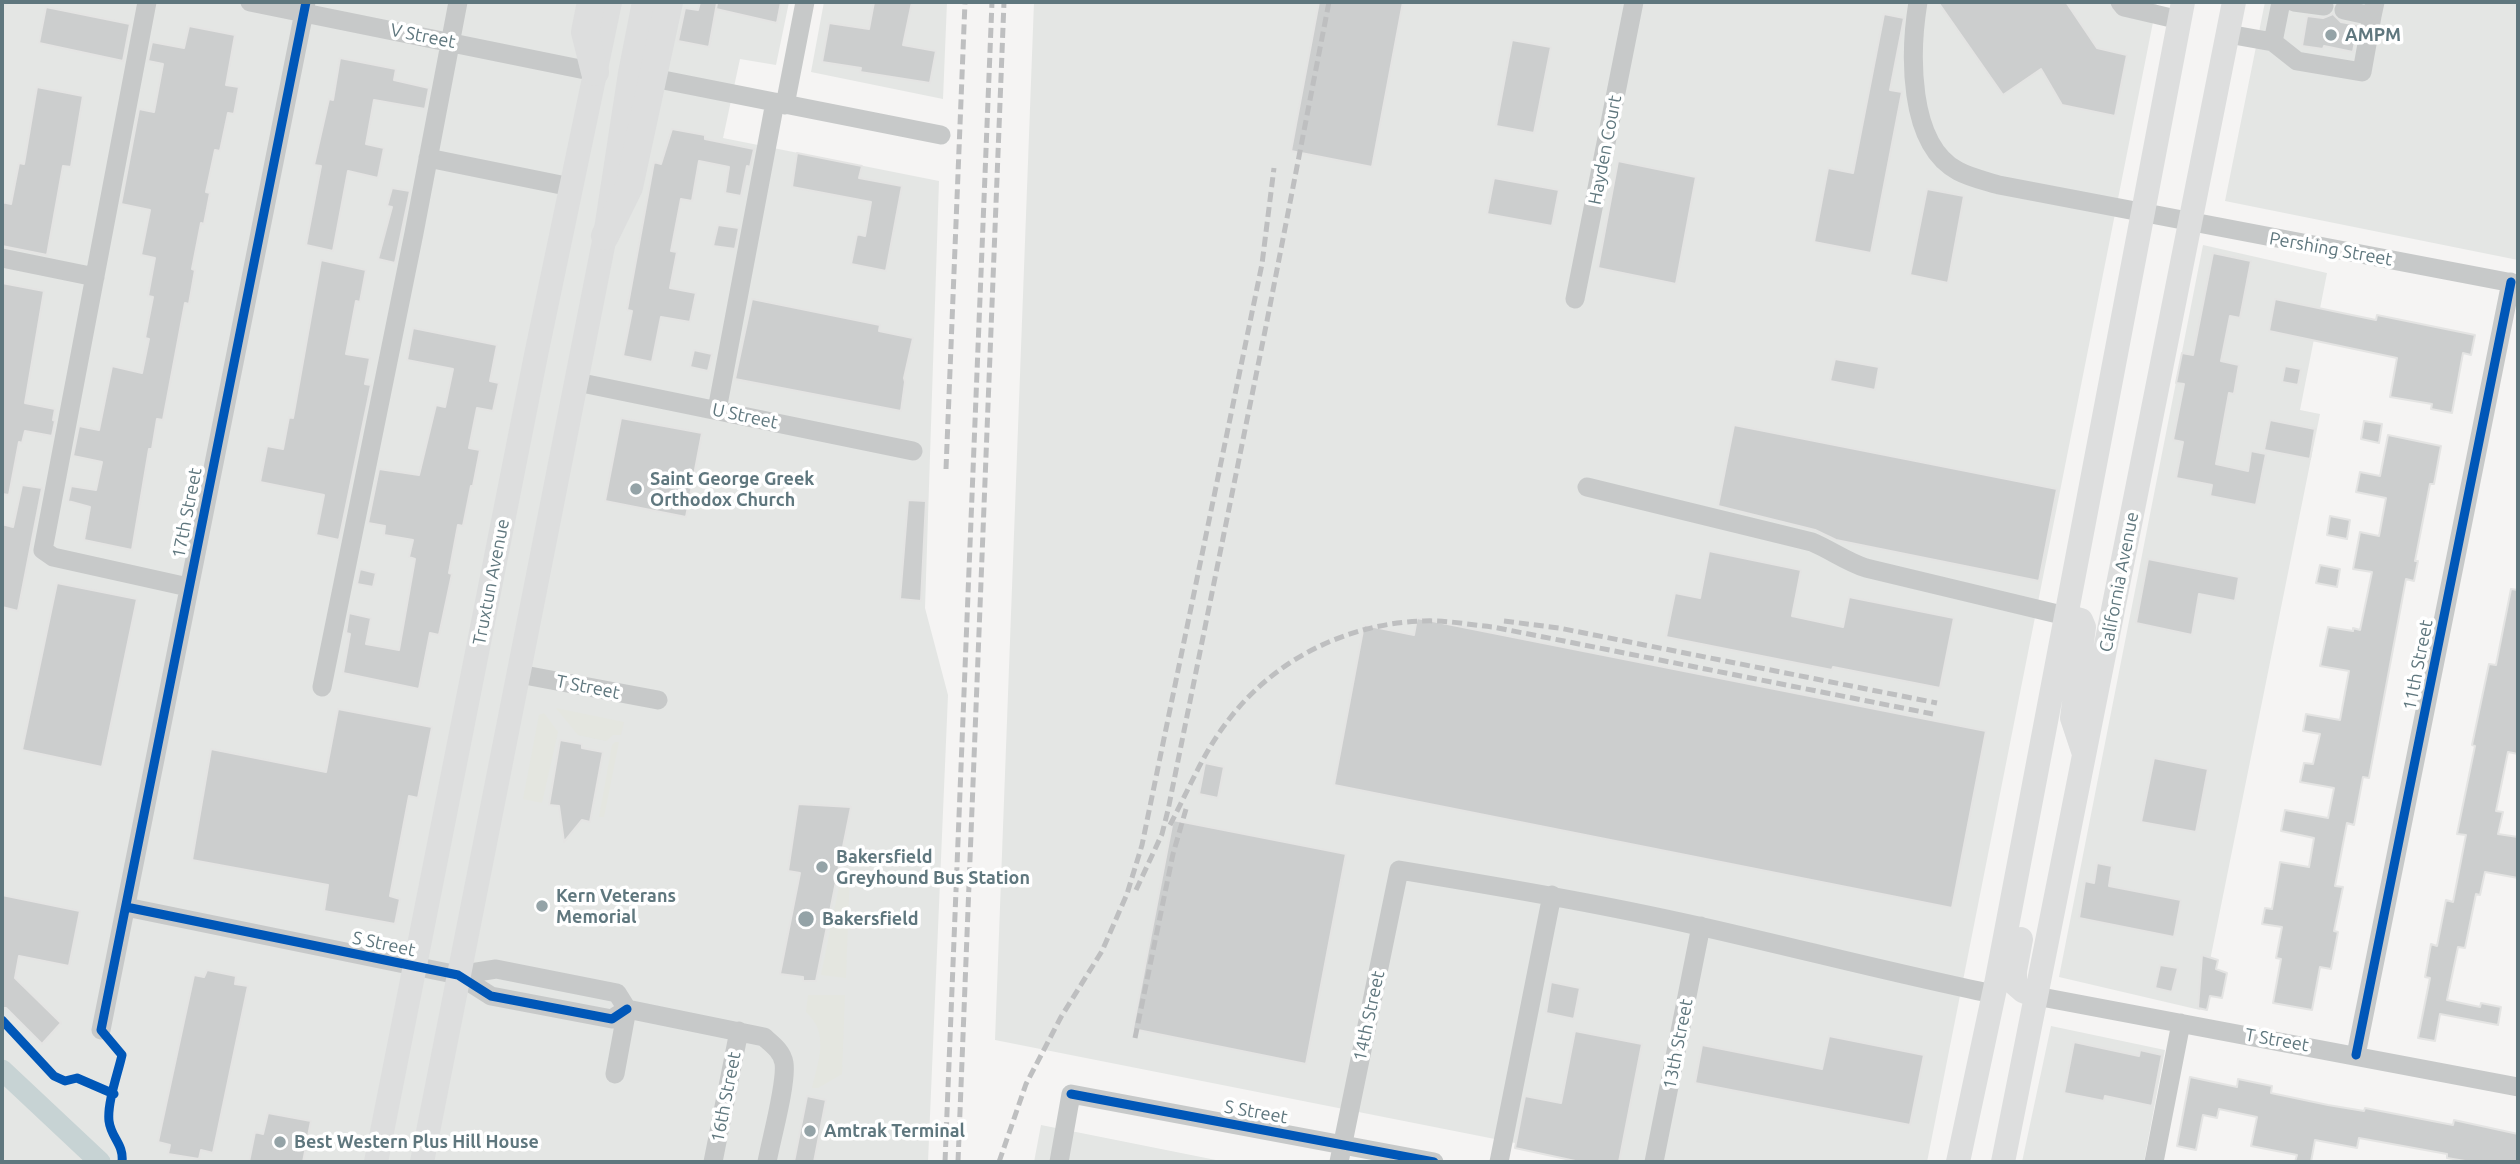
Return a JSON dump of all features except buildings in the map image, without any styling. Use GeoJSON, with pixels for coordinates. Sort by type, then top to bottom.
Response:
{"type":"FeatureCollection","features":[{"type":"Feature","properties":{"kind":"highway"},"geometry":{"type":"LineString","coordinates":[[591,2],[585,32],[595,72]]}},
{"type":"Feature","properties":{"kind":"highway"},"geometry":{"type":"LineString","coordinates":[[605,236],[629,187],[642,76],[669,2]]}},
{"type":"Feature","properties":{"kind":"main road","name":"Truxtun Avenue"},"geometry":{"type":"LineString","coordinates":[[376,1162],[610,2]]}},
{"type":"Feature","properties":{"kind":"main road"},"geometry":{"type":"LineString","coordinates":[[642,76],[645,2]]}},
{"type":"Feature","properties":{"kind":"main road","name":"California Avenue"},"geometry":{"type":"LineString","coordinates":[[2003,1162],[2234,2]]}},
{"type":"Feature","properties":{"kind":"main road"},"geometry":{"type":"LineString","coordinates":[[1958,1162],[2013,892],[2181,11]]}},
{"type":"Feature","properties":{"kind":"main road"},"geometry":{"type":"LineString","coordinates":[[422,1162],[605,236],[597,198],[610,107],[608,93],[595,72]]}},
{"type":"Feature","properties":{"kind":"main road"},"geometry":{"type":"LineString","coordinates":[[2066,615],[2081,620],[2084,627],[2073,719],[2084,754]]}},
{"type":"Feature","properties":{"kind":"main road"},"geometry":{"type":"LineString","coordinates":[[2013,892],[2021,907],[2023,922],[2015,984],[2023,991],[2036,996]]}},
{"type":"Feature","properties":{"kind":"street"},"geometry":{"type":"LineString","coordinates":[[147,2],[43,550],[53,557],[188,587]]}},
{"type":"Feature","properties":{"kind":"street","name":"V Street"},"geometry":{"type":"LineString","coordinates":[[250,2],[305,8],[595,72]]}},
{"type":"Feature","properties":{"kind":"street"},"geometry":{"type":"LineString","coordinates":[[322,687],[389,363],[458,2]]}},
{"type":"Feature","properties":{"kind":"street"},"geometry":{"type":"LineString","coordinates":[[717,410],[780,103],[805,2]]}},
{"type":"Feature","properties":{"kind":"street","name":"Hayden Court"},"geometry":{"type":"LineString","coordinates":[[1575,299],[1634,2]]}},
{"type":"Feature","properties":{"kind":"street","name":"Pershing Street"},"geometry":{"type":"LineString","coordinates":[[1918,2],[1914,24],[1915,96],[1925,131],[1935,150],[1957,171],[2000,185],[2144,214],[2515,283]]}},
{"type":"Feature","properties":{"kind":"street"},"geometry":{"type":"LineString","coordinates":[[2120,2],[2124,7],[2181,11]]}},
{"type":"Feature","properties":{"kind":"street"},"geometry":{"type":"LineString","coordinates":[[2273,42],[2281,2]]}},
{"type":"Feature","properties":{"kind":"street"},"geometry":{"type":"LineString","coordinates":[[2294,2],[2324,6]]}},
{"type":"Feature","properties":{"kind":"street","name":"17th Street"},"geometry":{"type":"LineString","coordinates":[[101,1030],[305,8]]}},
{"type":"Feature","properties":{"kind":"street"},"geometry":{"type":"LineString","coordinates":[[2228,34],[2273,42],[2297,61],[2362,72],[2374,9],[2344,10]]}},
{"type":"Feature","properties":{"kind":"street"},"geometry":{"type":"LineString","coordinates":[[642,76],[941,135]]}},
{"type":"Feature","properties":{"kind":"street"},"geometry":{"type":"LineString","coordinates":[[428,158],[571,187]]}},
{"type":"Feature","properties":{"kind":"street"},"geometry":{"type":"LineString","coordinates":[[2,258],[95,277]]}},
{"type":"Feature","properties":{"kind":"street","name":"11th Street"},"geometry":{"type":"LineString","coordinates":[[2356,1055],[2515,283]]}},
{"type":"Feature","properties":{"kind":"street","name":"U Street"},"geometry":{"type":"LineString","coordinates":[[577,382],[913,451]]}},
{"type":"Feature","properties":{"kind":"street"},"geometry":{"type":"LineString","coordinates":[[1587,487],[1812,542],[1833,551],[1850,563],[1866,568],[2066,615]]}},
{"type":"Feature","properties":{"kind":"street","name":"T Street"},"geometry":{"type":"LineString","coordinates":[[519,674],[658,700]]}},
{"type":"Feature","properties":{"kind":"street","name":"14th Street"},"geometry":{"type":"LineString","coordinates":[[1340,1153],[1399,870],[1552,895]]}},
{"type":"Feature","properties":{"kind":"street"},"geometry":{"type":"LineString","coordinates":[[1499,1162],[1552,895],[1701,926],[1993,994]]}},
{"type":"Feature","properties":{"kind":"street","name":"S Street"},"geometry":{"type":"LineString","coordinates":[[126,907],[458,975],[496,969],[617,993],[627,1009]]}},
{"type":"Feature","properties":{"kind":"street","name":"13th Street"},"geometry":{"type":"LineString","coordinates":[[1654,1162],[1701,926]]}},
{"type":"Feature","properties":{"kind":"street","name":"S Street"},"geometry":{"type":"LineString","coordinates":[[458,975],[491,996],[612,1019],[627,1009],[764,1037],[776,1047],[784,1061],[766,1162]]}},
{"type":"Feature","properties":{"kind":"street","name":"T Street"},"geometry":{"type":"LineString","coordinates":[[2036,996],[2518,1087]]}},
{"type":"Feature","properties":{"kind":"street"},"geometry":{"type":"LineString","coordinates":[[615,1074],[627,1009]]}},
{"type":"Feature","properties":{"kind":"street"},"geometry":{"type":"LineString","coordinates":[[2154,1162],[2181,1023]]}},
{"type":"Feature","properties":{"kind":"street","name":"16th Street"},"geometry":{"type":"LineString","coordinates":[[713,1162],[739,1031]]}},
{"type":"Feature","properties":{"kind":"street","name":"S Street"},"geometry":{"type":"LineString","coordinates":[[1059,1162],[1071,1094],[1340,1153],[1434,1162]]}},
{"type":"Feature","properties":{"kind":"shaded area"},"geometry":{"type":"Polygon","coordinates":[[[2,2],[789,2],[776,65],[740,59],[723,138],[939,181],[925,608],[948,695],[928,1162],[2,1162],[2,2]]]}},
{"type":"Feature","properties":{"kind":"shaded area"},"geometry":{"type":"Polygon","coordinates":[[[824,2],[947,2],[943,99],[811,72],[824,2]]]}},
{"type":"Feature","properties":{"kind":"shaded area"},"geometry":{"type":"Polygon","coordinates":[[[1034,2],[2157,2],[1927,1162],[1611,1162],[995,1040],[1034,2]]]}},
{"type":"Feature","properties":{"kind":"shaded area"},"geometry":{"type":"Polygon","coordinates":[[[2265,2],[2518,2],[2518,260],[2225,201],[2265,2]]]}},
{"type":"Feature","properties":{"kind":"shaded area"},"geometry":{"type":"Polygon","coordinates":[[[2203,245],[2327,273],[2300,410],[2320,414],[2200,1010],[2059,977],[2203,245]]]}},
{"type":"Feature","properties":{"kind":"shaded area"},"geometry":{"type":"Polygon","coordinates":[[[556,708],[624,722],[621,735],[613,735],[606,741],[578,735],[556,708]]]}},
{"type":"Feature","properties":{"kind":"shaded area"},"geometry":{"type":"Polygon","coordinates":[[[544,713],[558,732],[542,803],[523,799],[539,715],[544,713]]]}},
{"type":"Feature","properties":{"kind":"shaded area"},"geometry":{"type":"Polygon","coordinates":[[[619,742],[604,817],[599,817],[612,745],[619,742]]]}},
{"type":"Feature","properties":{"kind":"shaded area"},"geometry":{"type":"Polygon","coordinates":[[[845,869],[850,869],[846,978],[821,975],[845,869]]]}},
{"type":"Feature","properties":{"kind":"shaded area"},"geometry":{"type":"Polygon","coordinates":[[[808,995],[845,995],[842,1074],[818,1088],[812,1088],[819,1058],[820,1038],[818,1029],[806,1012],[808,995]]]}},
{"type":"Feature","properties":{"kind":"shaded area"},"geometry":{"type":"Polygon","coordinates":[[[2051,1026],[2165,1050],[2144,1162],[2022,1162],[2051,1026]]]}},
{"type":"Feature","properties":{"kind":"shaded area"},"geometry":{"type":"Polygon","coordinates":[[[1041,1125],[1226,1162],[1034,1162],[1041,1125]]]}},
{"type":"Feature","properties":{"kind":"waterway"},"geometry":{"type":"LineString","coordinates":[[2,1070],[100,1162]]}},
{"type":"Feature","properties":{"kind":"railway"},"geometry":{"type":"LineString","coordinates":[[946,469],[965,2]]}},
{"type":"Feature","properties":{"kind":"railway"},"geometry":{"type":"LineString","coordinates":[[945,1162],[992,2]]}},
{"type":"Feature","properties":{"kind":"railway"},"geometry":{"type":"LineString","coordinates":[[958,1162],[1004,2]]}},
{"type":"Feature","properties":{"kind":"railway"},"geometry":{"type":"LineString","coordinates":[[1136,890],[1162,834],[1168,810],[1329,2]]}},
{"type":"Feature","properties":{"kind":"railway"},"geometry":{"type":"LineString","coordinates":[[999,1162],[1026,1084],[1061,1017],[1102,951],[1127,894],[1142,845],[1262,264],[1274,168]]}},
{"type":"Feature","properties":{"kind":"railway"},"geometry":{"type":"LineString","coordinates":[[1170,825],[1218,734],[1266,680],[1289,663],[1340,637],[1395,623],[1433,621],[1493,627],[1933,714]]}},
{"type":"Feature","properties":{"kind":"railway"},"geometry":{"type":"LineString","coordinates":[[1504,621],[1559,628],[1937,703]]}},
{"type":"Feature","properties":{"kind":"railway"},"geometry":{"type":"LineString","coordinates":[[1135,1038],[1173,854],[1186,809]]}},
{"type":"Feature","properties":{"kind":"cycle path"},"geometry":{"type":"LineString","coordinates":[[122,1162],[121,1150],[109,1121],[111,1097],[122,1055],[101,1030],[306,2]]}},
{"type":"Feature","properties":{"kind":"cycle path"},"geometry":{"type":"LineString","coordinates":[[2356,1055],[2511,282]]}},
{"type":"Feature","properties":{"kind":"cycle path"},"geometry":{"type":"LineString","coordinates":[[126,907],[458,975],[491,996],[612,1019],[627,1009]]}},
{"type":"Feature","properties":{"kind":"cycle path"},"geometry":{"type":"LineString","coordinates":[[2,1020],[54,1076],[65,1081],[77,1078],[114,1094]]}},
{"type":"Feature","properties":{"kind":"cycle path"},"geometry":{"type":"LineString","coordinates":[[1071,1094],[1434,1162]]}},
{"type":"Feature","properties":{"kind":"place","name":"AMPM"},"geometry":{"type":"Point","coordinates":[2331,35]}},
{"type":"Feature","properties":{"kind":"place","name":"Saint George Greek Orthodox Church"},"geometry":{"type":"Point","coordinates":[636,489]}},
{"type":"Feature","properties":{"kind":"place","name":"Bakersfield Greyhound Bus Station"},"geometry":{"type":"Point","coordinates":[822,867]}},
{"type":"Feature","properties":{"kind":"place","name":"Kern Veterans Memorial"},"geometry":{"type":"Point","coordinates":[542,906]}},
{"type":"Feature","properties":{"kind":"place","name":"Bakersfield"},"geometry":{"type":"Point","coordinates":[806,919]}},
{"type":"Feature","properties":{"kind":"place","name":"Amtrak Terminal"},"geometry":{"type":"Point","coordinates":[810,1131]}},
{"type":"Feature","properties":{"kind":"place","name":"Best Western Plus Hill House"},"geometry":{"type":"Point","coordinates":[280,1142]}}]}
